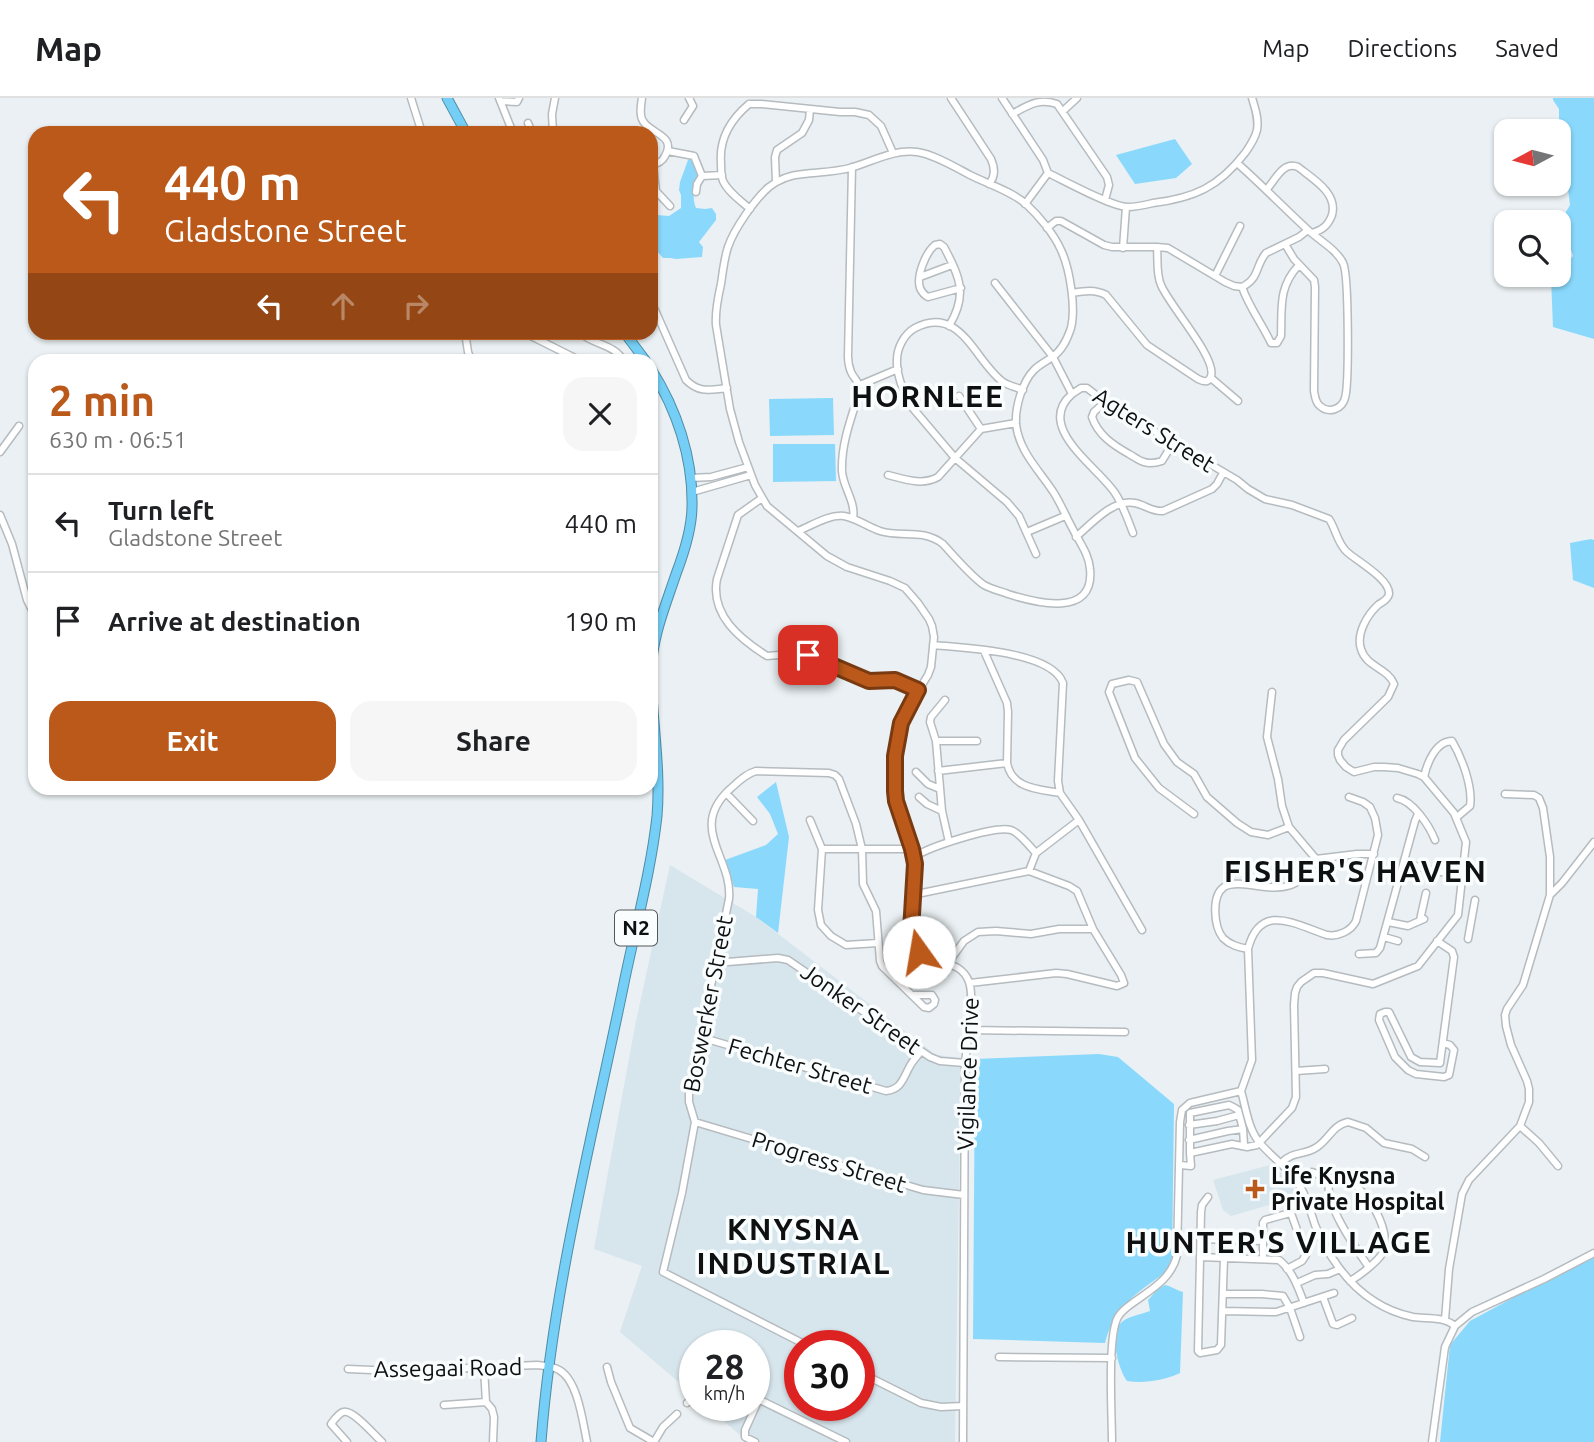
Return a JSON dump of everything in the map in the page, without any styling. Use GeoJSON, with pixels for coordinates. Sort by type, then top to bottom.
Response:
{"type":"FeatureCollection","features":[{"type":"Feature","properties":{"kind":"highway"},"geometry":{"type":"LineString","coordinates":[[447,98],[462,126]]}},
{"type":"Feature","properties":{"kind":"highway","name":"N2"},"geometry":{"type":"LineString","coordinates":[[658,382],[674,412],[685,446],[692,492],[690,526],[677,573],[658,624]]}},
{"type":"Feature","properties":{"kind":"highway","name":"N2"},"geometry":{"type":"LineString","coordinates":[[541,1442],[548,1366],[573,1223],[653,840],[658,795]]}},
{"type":"Feature","properties":{"kind":"street"},"geometry":{"type":"LineString","coordinates":[[411,98],[420,126]]}},
{"type":"Feature","properties":{"kind":"street"},"geometry":{"type":"LineString","coordinates":[[500,99],[516,102],[519,98]]}},
{"type":"Feature","properties":{"kind":"street"},"geometry":{"type":"LineString","coordinates":[[553,126],[555,98]]}},
{"type":"Feature","properties":{"kind":"street"},"geometry":{"type":"LineString","coordinates":[[642,98],[641,115],[643,123],[648,126]]}},
{"type":"Feature","properties":{"kind":"street"},"geometry":{"type":"LineString","coordinates":[[684,120],[693,106],[689,98]]}},
{"type":"Feature","properties":{"kind":"street"},"geometry":{"type":"LineString","coordinates":[[951,98],[991,159],[994,173],[989,184]]}},
{"type":"Feature","properties":{"kind":"street"},"geometry":{"type":"LineString","coordinates":[[1002,98],[1043,160],[1048,173],[1126,207],[1191,196],[1221,179],[1251,144],[1257,130],[1252,98]]}},
{"type":"Feature","properties":{"kind":"street"},"geometry":{"type":"LineString","coordinates":[[1063,111],[1077,98]]}},
{"type":"Feature","properties":{"kind":"street"},"geometry":{"type":"LineString","coordinates":[[500,99],[510,126]]}},
{"type":"Feature","properties":{"kind":"street"},"geometry":{"type":"LineString","coordinates":[[1012,114],[1044,99],[1057,104],[1107,177],[1109,185],[1105,200]]}},
{"type":"Feature","properties":{"kind":"street"},"geometry":{"type":"LineString","coordinates":[[750,209],[723,181],[720,151],[723,138],[746,101],[869,115],[881,126],[893,153]]}},
{"type":"Feature","properties":{"kind":"street"},"geometry":{"type":"LineString","coordinates":[[798,531],[844,516],[887,533],[923,534],[943,544],[985,586],[1021,598],[1057,605],[1081,597],[1090,577],[1086,552],[1054,494],[1023,449],[1016,423],[1023,390],[1034,370],[1059,352],[1071,327],[1072,293],[1062,251],[1025,204],[957,168],[919,152],[893,153],[838,171],[787,177],[776,182],[777,150],[802,134],[810,109]]}},
{"type":"Feature","properties":{"kind":"street"},"geometry":{"type":"LineString","coordinates":[[658,132],[664,136],[668,146],[662,161],[658,163]]}},
{"type":"Feature","properties":{"kind":"street"},"geometry":{"type":"LineString","coordinates":[[667,150],[694,156],[702,176]]}},
{"type":"Feature","properties":{"kind":"street"},"geometry":{"type":"LineString","coordinates":[[1237,163],[1338,256],[1345,266],[1347,384],[1345,400],[1342,406],[1336,409],[1321,407],[1314,391],[1314,281],[1298,265],[1285,244]]}},
{"type":"Feature","properties":{"kind":"street"},"geometry":{"type":"LineString","coordinates":[[1046,228],[1061,221],[1104,245],[1123,248],[1168,248],[1215,276],[1242,287],[1254,279],[1266,253],[1326,226],[1332,215],[1331,197],[1293,164],[1286,166],[1266,189]]}},
{"type":"Feature","properties":{"kind":"street"},"geometry":{"type":"LineString","coordinates":[[852,167],[848,356],[852,374],[860,385],[860,390],[846,433],[842,472],[853,505],[853,519]]}},
{"type":"Feature","properties":{"kind":"street"},"geometry":{"type":"LineString","coordinates":[[1025,204],[1048,173]]}},
{"type":"Feature","properties":{"kind":"street"},"geometry":{"type":"LineString","coordinates":[[702,176],[722,175]]}},
{"type":"Feature","properties":{"kind":"street"},"geometry":{"type":"LineString","coordinates":[[696,192],[702,176]]}},
{"type":"Feature","properties":{"kind":"street","name":"Vigilance Drive"},"geometry":{"type":"LineString","coordinates":[[776,182],[750,209],[729,245],[715,312],[733,421],[748,467],[762,498],[773,512],[827,556],[905,588],[929,619],[934,637],[928,675],[901,723],[895,756],[895,791],[914,857],[911,939],[919,952],[930,959],[948,963],[963,972],[970,983],[972,996],[965,1063],[963,1442]]}},
{"type":"Feature","properties":{"kind":"street"},"geometry":{"type":"LineString","coordinates":[[658,193],[670,206]]}},
{"type":"Feature","properties":{"kind":"street"},"geometry":{"type":"LineString","coordinates":[[1123,248],[1126,207]]}},
{"type":"Feature","properties":{"kind":"street"},"geometry":{"type":"LineString","coordinates":[[1215,276],[1240,226]]}},
{"type":"Feature","properties":{"kind":"street"},"geometry":{"type":"LineString","coordinates":[[949,326],[960,303],[961,288],[944,247],[935,244],[927,253],[920,277],[920,290],[928,298],[961,288]]}},
{"type":"Feature","properties":{"kind":"street"},"geometry":{"type":"LineString","coordinates":[[1157,247],[1160,283],[1212,367],[1211,378]]}},
{"type":"Feature","properties":{"kind":"street"},"geometry":{"type":"LineString","coordinates":[[920,277],[952,265]]}},
{"type":"Feature","properties":{"kind":"street"},"geometry":{"type":"LineString","coordinates":[[1242,287],[1271,343],[1277,343],[1281,336],[1283,290],[1290,274],[1298,265]]}},
{"type":"Feature","properties":{"kind":"street"},"geometry":{"type":"LineString","coordinates":[[995,282],[1053,357],[1072,394],[1065,400],[1060,411],[1065,434],[1084,461],[1116,494],[1133,533]]}},
{"type":"Feature","properties":{"kind":"street"},"geometry":{"type":"LineString","coordinates":[[1072,293],[1092,290],[1107,295],[1147,345],[1198,379],[1204,382],[1211,378]]}},
{"type":"Feature","properties":{"kind":"street"},"geometry":{"type":"LineString","coordinates":[[658,317],[686,380],[699,389],[727,388]]}},
{"type":"Feature","properties":{"kind":"street"},"geometry":{"type":"LineString","coordinates":[[1023,390],[1004,383],[963,335],[949,326],[941,323],[924,324],[908,332],[903,339],[897,358],[898,369],[911,406],[954,458],[1007,502],[1019,516],[1036,554]]}},
{"type":"Feature","properties":{"kind":"street"},"geometry":{"type":"LineString","coordinates":[[541,340],[568,354]]}},
{"type":"Feature","properties":{"kind":"street"},"geometry":{"type":"LineString","coordinates":[[590,340],[618,354]]}},
{"type":"Feature","properties":{"kind":"street"},"geometry":{"type":"LineString","coordinates":[[860,385],[898,369]]}},
{"type":"Feature","properties":{"kind":"street"},"geometry":{"type":"LineString","coordinates":[[1211,378],[1238,401]]}},
{"type":"Feature","properties":{"kind":"street","name":"Agters Street"},"geometry":{"type":"LineString","coordinates":[[1072,394],[1081,388],[1087,388],[1265,499],[1292,505],[1329,519],[1344,549],[1364,563],[1387,587],[1388,597],[1369,615],[1362,629],[1360,643],[1361,651],[1371,664],[1393,680],[1393,688],[1388,697],[1344,740],[1338,755],[1346,767],[1354,772],[1374,767],[1398,768],[1424,777]]}},
{"type":"Feature","properties":{"kind":"street"},"geometry":{"type":"LineString","coordinates":[[959,396],[981,429]]}},
{"type":"Feature","properties":{"kind":"street"},"geometry":{"type":"LineString","coordinates":[[1105,401],[1092,417],[1110,443],[1145,463],[1152,463],[1161,461],[1174,443]]}},
{"type":"Feature","properties":{"kind":"street"},"geometry":{"type":"LineString","coordinates":[[888,475],[906,480],[931,481],[938,477],[981,429],[1016,423]]}},
{"type":"Feature","properties":{"kind":"street"},"geometry":{"type":"LineString","coordinates":[[0,452],[19,426]]}},
{"type":"Feature","properties":{"kind":"street"},"geometry":{"type":"LineString","coordinates":[[690,478],[710,477],[748,467]]}},
{"type":"Feature","properties":{"kind":"street"},"geometry":{"type":"LineString","coordinates":[[1076,537],[1121,504],[1132,502],[1156,512],[1163,511],[1212,489],[1223,473]]}},
{"type":"Feature","properties":{"kind":"street"},"geometry":{"type":"LineString","coordinates":[[692,492],[751,475]]}},
{"type":"Feature","properties":{"kind":"street"},"geometry":{"type":"LineString","coordinates":[[762,498],[738,515],[715,587],[725,621],[732,630],[767,656],[803,653],[869,681],[895,680],[918,690]]}},
{"type":"Feature","properties":{"kind":"street"},"geometry":{"type":"LineString","coordinates":[[0,515],[12,544],[28,602]]}},
{"type":"Feature","properties":{"kind":"street"},"geometry":{"type":"LineString","coordinates":[[1027,532],[1065,516]]}},
{"type":"Feature","properties":{"kind":"street"},"geometry":{"type":"LineString","coordinates":[[933,645],[1031,659],[1048,666],[1061,678],[1063,683],[1058,781],[1060,793],[1079,820],[1142,930]]}},
{"type":"Feature","properties":{"kind":"street"},"geometry":{"type":"LineString","coordinates":[[984,651],[1009,712],[1008,771],[1024,786],[1060,793]]}},
{"type":"Feature","properties":{"kind":"street"},"geometry":{"type":"LineString","coordinates":[[1194,814],[1159,788],[1135,758],[1109,692],[1112,684],[1129,680],[1137,682],[1164,744],[1177,762],[1194,774],[1207,797],[1237,823],[1251,832],[1268,835],[1289,827]]}},
{"type":"Feature","properties":{"kind":"street"},"geometry":{"type":"LineString","coordinates":[[1272,692],[1267,737],[1282,806],[1289,827],[1316,859]]}},
{"type":"Feature","properties":{"kind":"street"},"geometry":{"type":"LineString","coordinates":[[945,700],[930,720],[936,741],[942,811],[949,842]]}},
{"type":"Feature","properties":{"kind":"street"},"geometry":{"type":"LineString","coordinates":[[936,741],[977,741]]}},
{"type":"Feature","properties":{"kind":"street"},"geometry":{"type":"LineString","coordinates":[[1190,1153],[1232,1144],[1251,1147],[1261,1143],[1292,1108],[1297,1091],[1294,1005],[1295,993],[1301,982],[1318,973],[1373,984],[1404,973],[1420,965],[1458,915],[1466,842],[1457,817],[1424,777],[1431,757],[1448,741],[1452,741],[1471,794],[1471,804],[1457,817]]}},
{"type":"Feature","properties":{"kind":"street"},"geometry":{"type":"LineString","coordinates":[[938,771],[1007,763]]}},
{"type":"Feature","properties":{"kind":"street"},"geometry":{"type":"LineString","coordinates":[[753,821],[726,793],[750,772],[829,773],[839,779],[852,811],[862,849],[862,879],[876,911],[882,966],[912,995]]}},
{"type":"Feature","properties":{"kind":"street"},"geometry":{"type":"LineString","coordinates":[[916,772],[928,784],[940,789]]}},
{"type":"Feature","properties":{"kind":"street","name":"Boswerker Street"},"geometry":{"type":"LineString","coordinates":[[726,793],[715,808],[711,825],[729,887],[729,899],[688,1098],[695,1122],[663,1272],[784,1334]]}},
{"type":"Feature","properties":{"kind":"street"},"geometry":{"type":"LineString","coordinates":[[1446,1320],[1449,1269],[1462,1194],[1469,1180],[1520,1126],[1529,1102],[1529,1089],[1511,1045],[1505,1015],[1523,985],[1550,895],[1550,857],[1541,800],[1534,795],[1505,793]]}},
{"type":"Feature","properties":{"kind":"street"},"geometry":{"type":"LineString","coordinates":[[919,797],[926,804],[942,811]]}},
{"type":"Feature","properties":{"kind":"street"},"geometry":{"type":"LineString","coordinates":[[1349,797],[1370,807],[1378,835],[1356,921],[1350,929],[1330,936],[1273,919],[1265,921],[1256,930],[1248,949],[1252,1060],[1241,1091],[1250,1123],[1261,1143],[1294,1177],[1303,1191],[1322,1240],[1350,1281],[1371,1300],[1392,1311],[1415,1317],[1446,1320],[1455,1325]]}},
{"type":"Feature","properties":{"kind":"street"},"geometry":{"type":"LineString","coordinates":[[1397,798],[1406,800],[1430,828],[1435,840]]}},
{"type":"Feature","properties":{"kind":"street"},"geometry":{"type":"LineString","coordinates":[[1359,954],[1379,951],[1418,814]]}},
{"type":"Feature","properties":{"kind":"street"},"geometry":{"type":"LineString","coordinates":[[810,820],[822,849],[818,910],[821,925],[831,936],[846,945],[878,943]]}},
{"type":"Feature","properties":{"kind":"street"},"geometry":{"type":"LineString","coordinates":[[1029,871],[1036,853],[1079,820]]}},
{"type":"Feature","properties":{"kind":"street"},"geometry":{"type":"LineString","coordinates":[[914,857],[949,842],[1009,829],[1036,853]]}},
{"type":"Feature","properties":{"kind":"street"},"geometry":{"type":"LineString","coordinates":[[1550,895],[1594,842]]}},
{"type":"Feature","properties":{"kind":"street"},"geometry":{"type":"LineString","coordinates":[[822,849],[912,849]]}},
{"type":"Feature","properties":{"kind":"street"},"geometry":{"type":"LineString","coordinates":[[1316,859],[1374,854]]}},
{"type":"Feature","properties":{"kind":"street"},"geometry":{"type":"LineString","coordinates":[[1248,949],[1228,942],[1218,929],[1216,906],[1220,891],[1237,884],[1266,888],[1289,885],[1305,877],[1316,859]]}},
{"type":"Feature","properties":{"kind":"street"},"geometry":{"type":"LineString","coordinates":[[1404,863],[1462,875]]}},
{"type":"Feature","properties":{"kind":"street"},"geometry":{"type":"LineString","coordinates":[[912,895],[1029,871],[1069,886],[1077,891],[1093,929],[1123,980],[1122,984],[1117,986],[1056,973],[970,983]]}},
{"type":"Feature","properties":{"kind":"street"},"geometry":{"type":"LineString","coordinates":[[1388,922],[1408,926],[1422,919],[1426,893]]}},
{"type":"Feature","properties":{"kind":"street"},"geometry":{"type":"LineString","coordinates":[[1468,939],[1475,900]]}},
{"type":"Feature","properties":{"kind":"street"},"geometry":{"type":"LineString","coordinates":[[1458,915],[1471,920]]}},
{"type":"Feature","properties":{"kind":"street"},"geometry":{"type":"LineString","coordinates":[[948,963],[964,941],[978,932],[996,930],[1031,934],[1059,929],[1093,929]]}},
{"type":"Feature","properties":{"kind":"street"},"geometry":{"type":"LineString","coordinates":[[1384,937],[1398,941]]}},
{"type":"Feature","properties":{"kind":"street"},"geometry":{"type":"LineString","coordinates":[[1437,942],[1452,951],[1454,957],[1438,1077]]}},
{"type":"Feature","properties":{"kind":"street","name":"Jonker Street"},"geometry":{"type":"LineString","coordinates":[[715,963],[778,958],[788,960],[922,1051],[940,1060],[965,1063]]}},
{"type":"Feature","properties":{"kind":"street"},"geometry":{"type":"LineString","coordinates":[[1440,1063],[1415,1060],[1409,1054],[1389,1012],[1380,1014],[1380,1025],[1398,1060],[1413,1074],[1438,1077],[1449,1075],[1454,1057],[1452,1047],[1443,1044]]}},
{"type":"Feature","properties":{"kind":"street"},"geometry":{"type":"LineString","coordinates":[[968,1030],[1125,1032]]}},
{"type":"Feature","properties":{"kind":"street","name":"Fechter Street"},"geometry":{"type":"LineString","coordinates":[[700,1038],[886,1091],[900,1086],[911,1064],[922,1051]]}},
{"type":"Feature","properties":{"kind":"street"},"geometry":{"type":"LineString","coordinates":[[1296,1071],[1325,1069]]}},
{"type":"Feature","properties":{"kind":"street"},"geometry":{"type":"LineString","coordinates":[[1112,1442],[1112,1358],[1118,1317],[1165,1278],[1175,1265],[1180,1114],[1190,1103],[1241,1091]]}},
{"type":"Feature","properties":{"kind":"street"},"geometry":{"type":"LineString","coordinates":[[1180,1165],[1191,1166],[1191,1112],[1229,1105],[1236,1108],[1243,1129],[1244,1145]]}},
{"type":"Feature","properties":{"kind":"street"},"geometry":{"type":"LineString","coordinates":[[1189,1125],[1239,1115]]}},
{"type":"Feature","properties":{"kind":"street","name":"Progress Street"},"geometry":{"type":"LineString","coordinates":[[695,1122],[923,1190],[964,1195]]}},
{"type":"Feature","properties":{"kind":"street"},"geometry":{"type":"LineString","coordinates":[[1280,1163],[1291,1154],[1318,1146],[1338,1125],[1348,1122],[1366,1128],[1384,1143],[1412,1149],[1425,1157]]}},
{"type":"Feature","properties":{"kind":"street"},"geometry":{"type":"LineString","coordinates":[[1520,1126],[1558,1166]]}},
{"type":"Feature","properties":{"kind":"street"},"geometry":{"type":"LineString","coordinates":[[1189,1140],[1243,1129]]}},
{"type":"Feature","properties":{"kind":"street"},"geometry":{"type":"LineString","coordinates":[[1312,1172],[1329,1179],[1339,1175],[1350,1179],[1370,1201],[1377,1214],[1384,1248],[1380,1256],[1350,1281]]}},
{"type":"Feature","properties":{"kind":"street"},"geometry":{"type":"LineString","coordinates":[[1329,1179],[1328,1187],[1335,1212],[1368,1266]]}},
{"type":"Feature","properties":{"kind":"street"},"geometry":{"type":"LineString","coordinates":[[1208,1197],[1201,1207],[1198,1351],[1202,1353],[1217,1350],[1221,1345],[1224,1258]]}},
{"type":"Feature","properties":{"kind":"street"},"geometry":{"type":"LineString","coordinates":[[1287,1202],[1306,1255],[1302,1261],[1287,1269]]}},
{"type":"Feature","properties":{"kind":"street"},"geometry":{"type":"LineString","coordinates":[[1263,1259],[1264,1222],[1290,1213]]}},
{"type":"Feature","properties":{"kind":"street"},"geometry":{"type":"LineString","coordinates":[[1200,1239],[1263,1241]]}},
{"type":"Feature","properties":{"kind":"street"},"geometry":{"type":"LineString","coordinates":[[1432,1442],[1445,1347],[1455,1325],[1472,1312],[1594,1253]]}},
{"type":"Feature","properties":{"kind":"street"},"geometry":{"type":"LineString","coordinates":[[1200,1257],[1279,1259],[1297,1283],[1304,1303]]}},
{"type":"Feature","properties":{"kind":"street"},"geometry":{"type":"LineString","coordinates":[[1297,1283],[1340,1269]]}},
{"type":"Feature","properties":{"kind":"street"},"geometry":{"type":"LineString","coordinates":[[1223,1311],[1273,1313],[1334,1293]]}},
{"type":"Feature","properties":{"kind":"street"},"geometry":{"type":"LineString","coordinates":[[1223,1294],[1279,1295],[1290,1308],[1300,1337]]}},
{"type":"Feature","properties":{"kind":"street"},"geometry":{"type":"LineString","coordinates":[[1323,1297],[1335,1325],[1352,1318]]}},
{"type":"Feature","properties":{"kind":"street"},"geometry":{"type":"LineString","coordinates":[[999,1357],[1112,1358]]}},
{"type":"Feature","properties":{"kind":"street"},"geometry":{"type":"LineString","coordinates":[[548,1366],[564,1373],[570,1384],[581,1410],[587,1442]]}},
{"type":"Feature","properties":{"kind":"street","name":"Assegaai Road"},"geometry":{"type":"LineString","coordinates":[[348,1369],[395,1371],[548,1366]]}},
{"type":"Feature","properties":{"kind":"street"},"geometry":{"type":"LineString","coordinates":[[607,1367],[630,1428],[654,1442],[663,1427],[677,1414]]}},
{"type":"Feature","properties":{"kind":"street"},"geometry":{"type":"LineString","coordinates":[[484,1368],[486,1402],[493,1412],[493,1442]]}},
{"type":"Feature","properties":{"kind":"street"},"geometry":{"type":"LineString","coordinates":[[875,1380],[922,1404],[963,1406]]}},
{"type":"Feature","properties":{"kind":"street"},"geometry":{"type":"LineString","coordinates":[[444,1405],[486,1402]]}},
{"type":"Feature","properties":{"kind":"street"},"geometry":{"type":"LineString","coordinates":[[770,1404],[846,1442]]}},
{"type":"Feature","properties":{"kind":"street"},"geometry":{"type":"LineString","coordinates":[[347,1442],[331,1424],[342,1412],[351,1413],[382,1442]]}},
{"type":"Feature","properties":{"kind":"street"},"geometry":{"type":"LineString","coordinates":[[748,1421],[745,1437],[755,1442]]}},
{"type":"Feature","properties":{"kind":"shaded area"},"geometry":{"type":"Polygon","coordinates":[[[1594,98],[1594,339],[1553,327],[1551,287],[1571,287],[1573,256],[1571,210],[1567,210],[1570,205],[1569,196],[1572,196],[1572,119],[1559,119],[1559,109],[1553,100],[1594,98]]]}},
{"type":"Feature","properties":{"kind":"shaded area"},"geometry":{"type":"Polygon","coordinates":[[[1175,139],[1192,164],[1176,178],[1135,184],[1116,155],[1175,139]]]}},
{"type":"Feature","properties":{"kind":"shaded area"},"geometry":{"type":"Polygon","coordinates":[[[692,157],[699,175],[694,195],[696,208],[712,208],[716,220],[699,242],[703,247],[702,257],[663,258],[658,252],[658,215],[669,216],[681,208],[680,182],[688,160],[692,157]]]}},
{"type":"Feature","properties":{"kind":"shaded area"},"geometry":{"type":"Polygon","coordinates":[[[833,398],[834,435],[770,436],[769,399],[833,398]]]}},
{"type":"Feature","properties":{"kind":"shaded area"},"geometry":{"type":"Polygon","coordinates":[[[773,444],[835,444],[836,481],[773,482],[773,444]]]}},
{"type":"Feature","properties":{"kind":"shaded area"},"geometry":{"type":"Polygon","coordinates":[[[1594,540],[1594,588],[1573,580],[1570,543],[1594,540]]]}},
{"type":"Feature","properties":{"kind":"shaded area"},"geometry":{"type":"Polygon","coordinates":[[[776,782],[789,837],[778,933],[756,917],[758,889],[734,887],[725,860],[766,845],[778,834],[770,814],[757,797],[776,782]]]}},
{"type":"Feature","properties":{"kind":"shaded area"},"geometry":{"type":"Polygon","coordinates":[[[670,865],[756,917],[936,1055],[961,1058],[955,1442],[748,1442],[724,1421],[770,1421],[770,1330],[679,1330],[679,1382],[620,1332],[642,1266],[594,1249],[635,1026],[670,865]]]}},
{"type":"Feature","properties":{"kind":"shaded area"},"geometry":{"type":"Polygon","coordinates":[[[1099,1054],[1118,1057],[1174,1104],[1172,1263],[1166,1272],[1122,1308],[1112,1323],[1105,1343],[973,1339],[975,1059],[1099,1054]]]}},
{"type":"Feature","properties":{"kind":"shaded area","name":"Life Knysna Private Hospital"},"geometry":{"type":"Polygon","coordinates":[[[1274,1164],[1299,1196],[1231,1216],[1223,1210],[1213,1180],[1274,1164]]]}},
{"type":"Feature","properties":{"kind":"shaded area"},"geometry":{"type":"Polygon","coordinates":[[[1594,1254],[1594,1442],[1440,1442],[1450,1345],[1470,1321],[1594,1254]]]}},
{"type":"Feature","properties":{"kind":"shaded area"},"geometry":{"type":"Polygon","coordinates":[[[1165,1285],[1183,1292],[1180,1373],[1154,1381],[1127,1381],[1116,1351],[1118,1326],[1126,1319],[1150,1311],[1148,1300],[1165,1285]]]}},
{"type":"Feature","properties":{"kind":"place","name":"Life Knysna Private Hospital"},"geometry":{"type":"Point","coordinates":[1255,1189]}},
{"type":"Feature","properties":{"kind":"district","name":"HORNLEE"},"geometry":{"type":"Point","coordinates":[928,397]}},
{"type":"Feature","properties":{"kind":"district","name":"FISHER'S HAVEN"},"geometry":{"type":"Point","coordinates":[1356,872]}},
{"type":"Feature","properties":{"kind":"district","name":"HUNTER'S VILLAGE"},"geometry":{"type":"Point","coordinates":[1279,1243]}},
{"type":"Feature","properties":{"kind":"district","name":"KNYSNA INDUSTRIAL"},"geometry":{"type":"Point","coordinates":[794,1247]}},
{"type":"Feature","properties":{"kind":"route"},"geometry":{"type":"LineString","coordinates":[[808,655],[869,681],[895,680],[918,690],[906,711],[898,734],[895,791],[914,857],[911,939],[919,952]]}}]}
